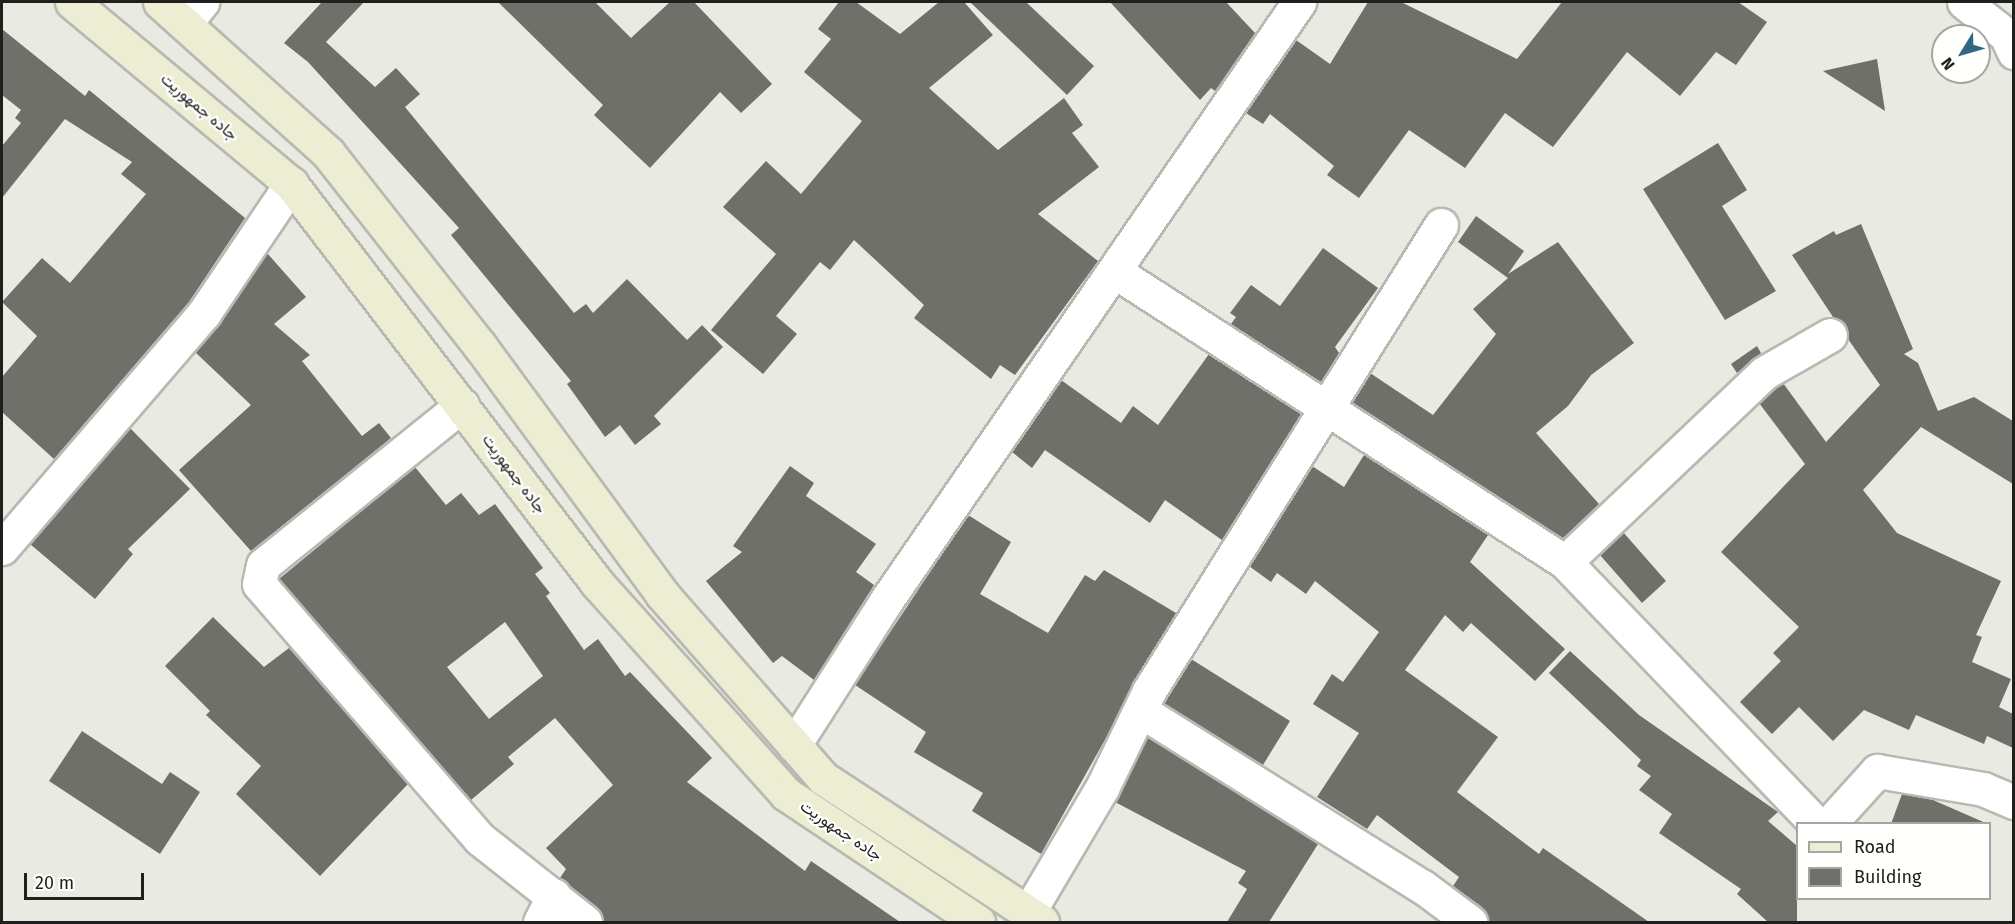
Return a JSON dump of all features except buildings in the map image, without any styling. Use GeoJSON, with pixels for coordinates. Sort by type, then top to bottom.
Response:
{"type":"FeatureCollection","features":[{"type":"Feature","properties":{"kind":"main road","name":"جاده جمهوریت"},"geometry":{"type":"LineString","coordinates":[[72,2],[291,184],[597,583],[786,794],[978,922]]}},
{"type":"Feature","properties":{"kind":"main road","name":"جاده جمهوریت"},"geometry":{"type":"LineString","coordinates":[[160,2],[194,12],[328,153],[487,355],[662,594],[823,778],[1037,920]]}},
{"type":"Feature","properties":{"kind":"street"},"geometry":{"type":"LineString","coordinates":[[794,745],[886,601],[1299,2]]}},
{"type":"Feature","properties":{"kind":"street"},"geometry":{"type":"LineString","coordinates":[[1964,2],[2006,35],[2013,52]]}},
{"type":"Feature","properties":{"kind":"street"},"geometry":{"type":"LineString","coordinates":[[2,548],[204,312],[291,184]]}},
{"type":"Feature","properties":{"kind":"street"},"geometry":{"type":"LineString","coordinates":[[1037,920],[1141,711],[1441,225]]}},
{"type":"Feature","properties":{"kind":"street"},"geometry":{"type":"LineString","coordinates":[[1114,272],[1330,407],[1565,562],[1813,822]]}},
{"type":"Feature","properties":{"kind":"street"},"geometry":{"type":"LineString","coordinates":[[1565,562],[1764,373],[1830,335]]}},
{"type":"Feature","properties":{"kind":"street"},"geometry":{"type":"LineString","coordinates":[[462,405],[263,565],[259,584],[480,839],[547,909],[585,922]]}},
{"type":"Feature","properties":{"kind":"street"},"geometry":{"type":"LineString","coordinates":[[1141,711],[1423,887],[1470,922]]}},
{"type":"Feature","properties":{"kind":"street"},"geometry":{"type":"LineString","coordinates":[[1831,822],[1877,771],[1983,789],[2013,801]]}}]}
